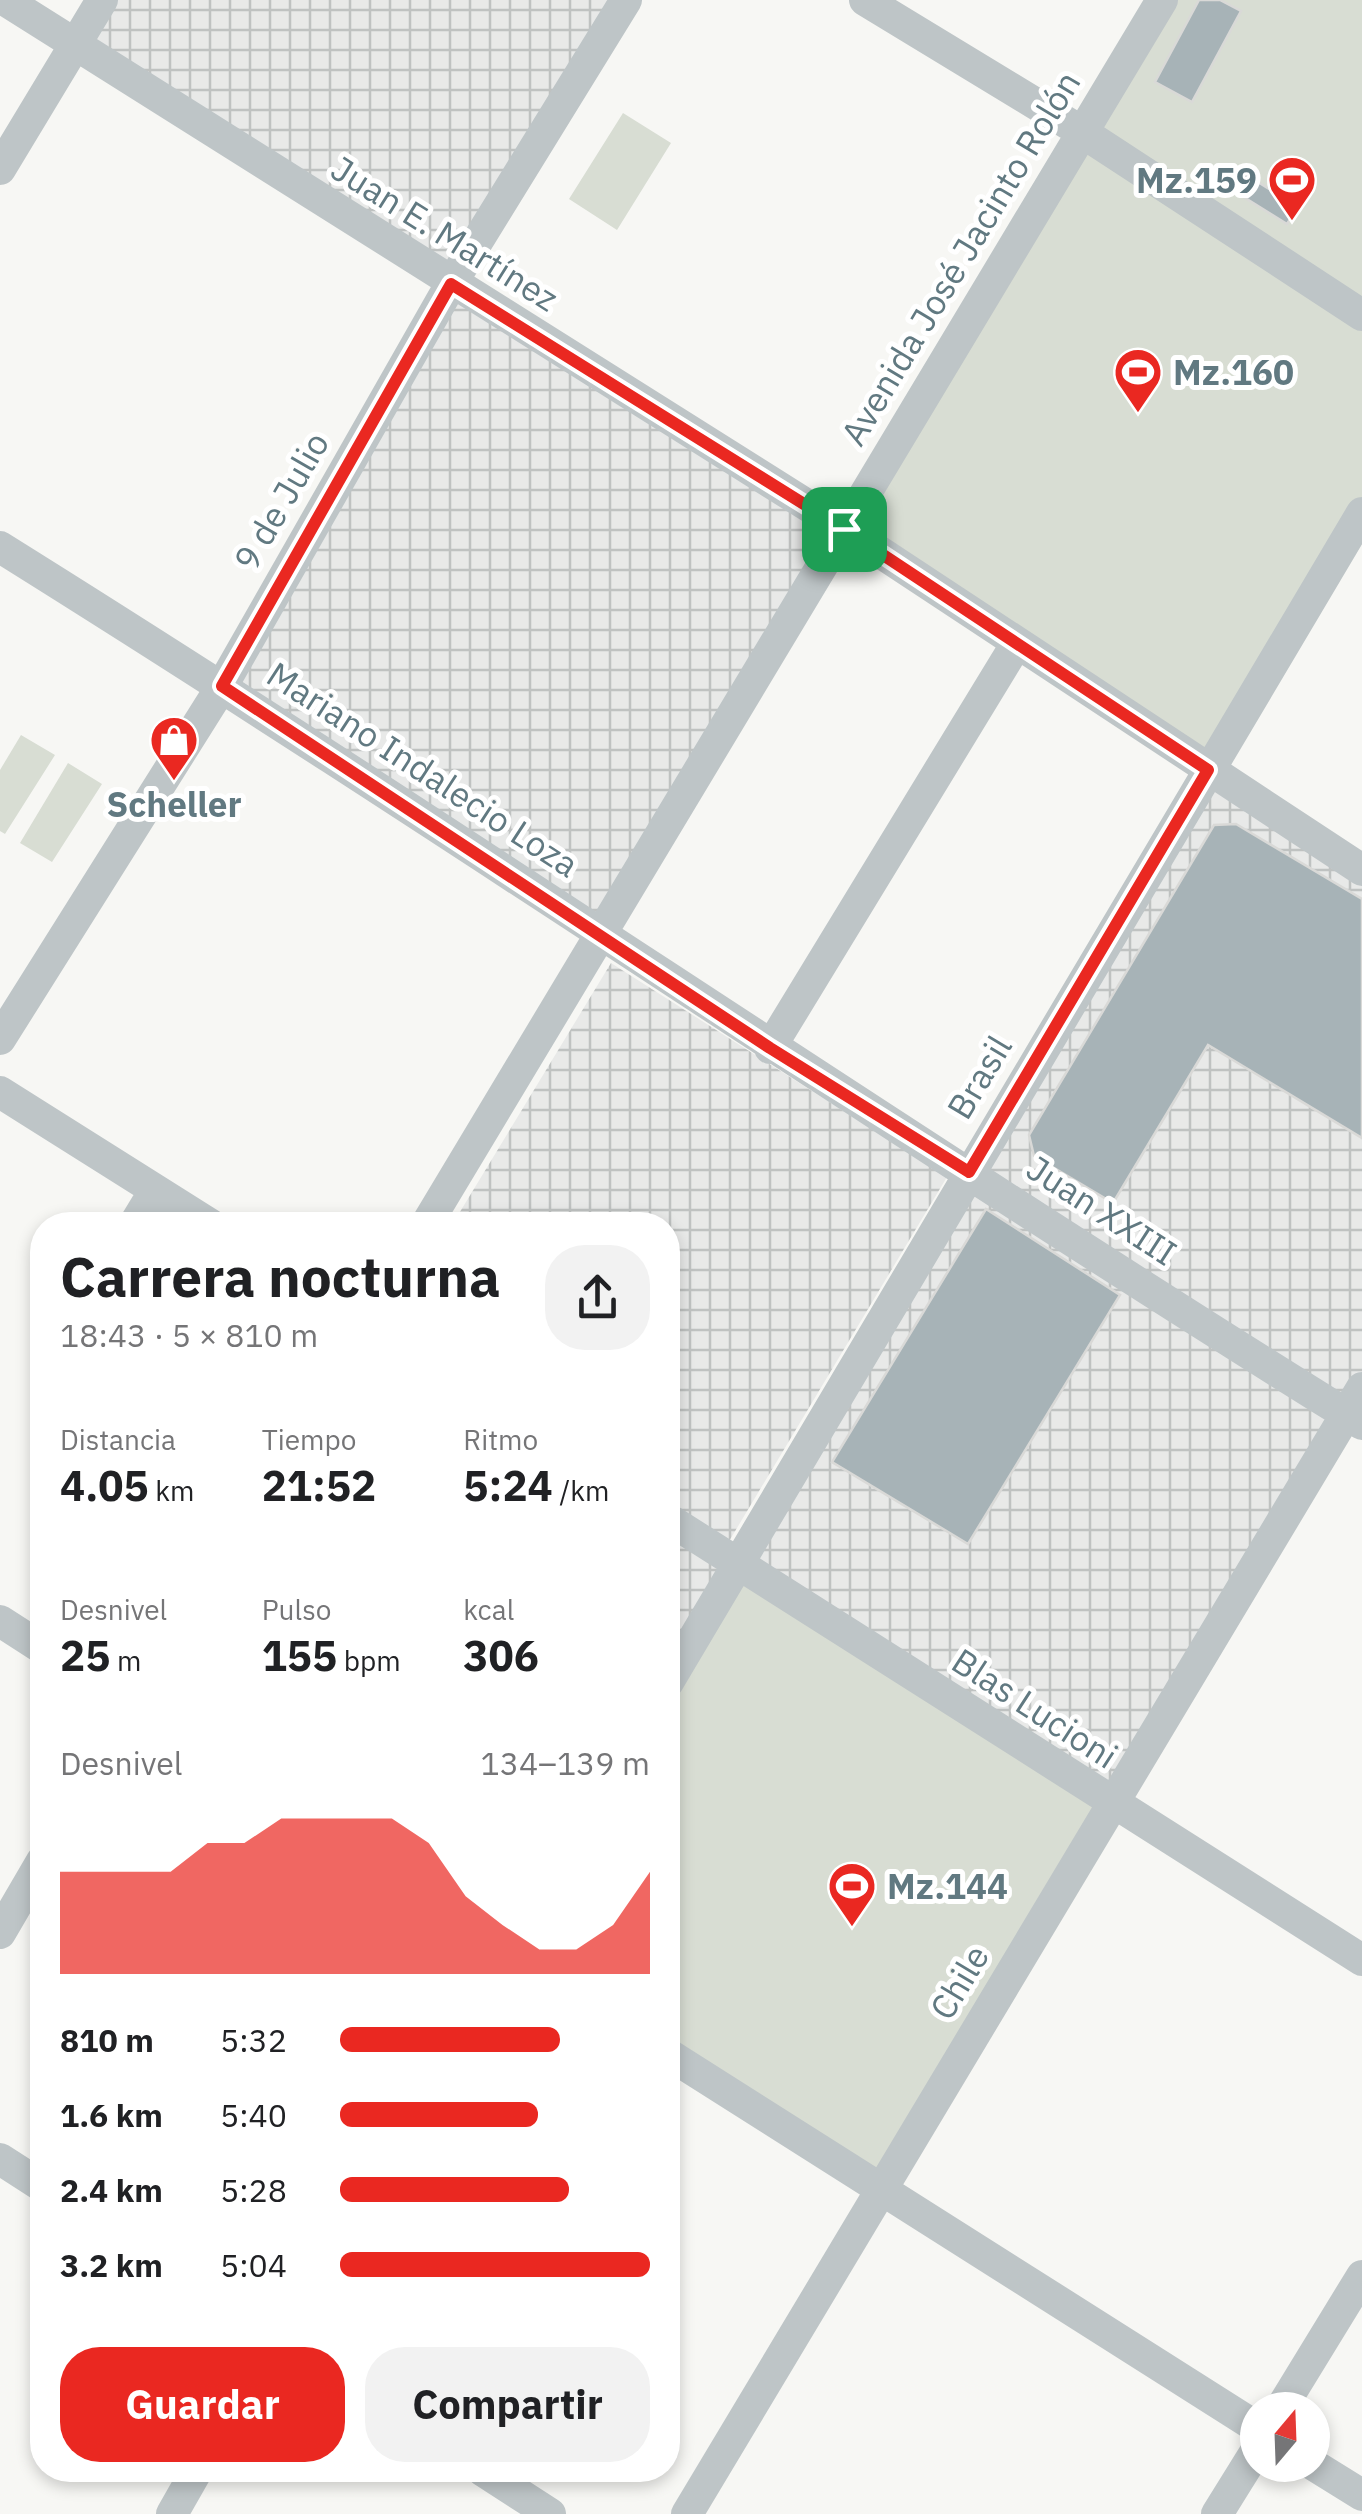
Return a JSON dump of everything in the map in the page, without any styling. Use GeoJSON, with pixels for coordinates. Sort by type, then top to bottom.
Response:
{"type":"FeatureCollection","features":[{"type":"Feature","properties":{"kind":"street","name":"Juan E. Martínez"},"geometry":{"type":"LineString","coordinates":[[5,0],[844,529],[1362,870]]}},
{"type":"Feature","properties":{"kind":"street"},"geometry":{"type":"LineString","coordinates":[[0,169],[102,0]]}},
{"type":"Feature","properties":{"kind":"street","name":"9 de Julio"},"geometry":{"type":"LineString","coordinates":[[0,1039],[222,686],[451,284],[626,0]]}},
{"type":"Feature","properties":{"kind":"street"},"geometry":{"type":"LineString","coordinates":[[864,0],[1082,132],[1362,316]]}},
{"type":"Feature","properties":{"kind":"street","name":"Avenida José Jacinto Rolón"},"geometry":{"type":"LineString","coordinates":[[434,1212],[598,932],[1162,0]]}},
{"type":"Feature","properties":{"kind":"street","name":"Brasil"},"geometry":{"type":"LineString","coordinates":[[680,1663],[1362,513]]}},
{"type":"Feature","properties":{"kind":"street","name":"Mariano Indalecio Loza"},"geometry":{"type":"LineString","coordinates":[[0,547],[222,686],[598,932]]}},
{"type":"Feature","properties":{"kind":"street"},"geometry":{"type":"LineString","coordinates":[[770,1048],[1017,643]]}},
{"type":"Feature","properties":{"kind":"street","name":"Juan XXIII"},"geometry":{"type":"LineString","coordinates":[[598,932],[770,1048],[1357,1409]]}},
{"type":"Feature","properties":{"kind":"street"},"geometry":{"type":"LineString","coordinates":[[0,1092],[189,1212]]}},
{"type":"Feature","properties":{"kind":"street"},"geometry":{"type":"LineString","coordinates":[[142,1212],[154,1192]]}},
{"type":"Feature","properties":{"kind":"street","name":"Chile"},"geometry":{"type":"LineString","coordinates":[[687,2514],[1112,1804],[1357,1409]]}},
{"type":"Feature","properties":{"kind":"street","name":"Blas Lucioni"},"geometry":{"type":"LineString","coordinates":[[680,1527],[1362,1960]]}},
{"type":"Feature","properties":{"kind":"street"},"geometry":{"type":"LineString","coordinates":[[0,1621],[30,1640]]}},
{"type":"Feature","properties":{"kind":"street"},"geometry":{"type":"LineString","coordinates":[[0,1933],[30,1882]]}},
{"type":"Feature","properties":{"kind":"street"},"geometry":{"type":"LineString","coordinates":[[680,2062],[1240,2417]]}},
{"type":"Feature","properties":{"kind":"street"},"geometry":{"type":"LineString","coordinates":[[0,2159],[30,2178]]}},
{"type":"Feature","properties":{"kind":"street"},"geometry":{"type":"LineString","coordinates":[[1291,2392],[1362,2276]]}},
{"type":"Feature","properties":{"kind":"street"},"geometry":{"type":"LineString","coordinates":[[1330,2476],[1362,2496]]}},
{"type":"Feature","properties":{"kind":"street"},"geometry":{"type":"LineString","coordinates":[[1217,2514],[1240,2477]]}},
{"type":"Feature","properties":{"kind":"street"},"geometry":{"type":"LineString","coordinates":[[172,2514],[190,2482]]}},
{"type":"Feature","properties":{"kind":"street"},"geometry":{"type":"LineString","coordinates":[[501,2482],[550,2514]]}},
{"type":"Feature","properties":{"kind":"shaded area"},"geometry":{"type":"Polygon","coordinates":[[[102,0],[626,0],[451,284],[75,46],[102,0]]]}},
{"type":"Feature","properties":{"kind":"shaded area","name":"Mz.160"},"geometry":{"type":"Polygon","coordinates":[[[1162,0],[1362,0],[1362,513],[1209,770],[845,529],[1162,0]]]}},
{"type":"Feature","properties":{"kind":"shaded area"},"geometry":{"type":"Polygon","coordinates":[[[623,113],[671,143],[617,230],[569,199],[623,113]]]}},
{"type":"Feature","properties":{"kind":"shaded area"},"geometry":{"type":"Polygon","coordinates":[[[451,284],[845,529],[598,932],[222,686],[451,284]]]}},
{"type":"Feature","properties":{"kind":"shaded area"},"geometry":{"type":"Polygon","coordinates":[[[21,735],[55,755],[5,834],[0,831],[0,770],[21,735]]]}},
{"type":"Feature","properties":{"kind":"shaded area"},"geometry":{"type":"Polygon","coordinates":[[[68,763],[102,784],[52,862],[20,843],[68,763]]]}},
{"type":"Feature","properties":{"kind":"shaded area"},"geometry":{"type":"Polygon","coordinates":[[[1209,770],[1362,870],[1362,1388],[1112,1804],[680,1685],[680,1525],[739,1565],[1209,770]]]}},
{"type":"Feature","properties":{"kind":"shaded area"},"geometry":{"type":"Polygon","coordinates":[[[611,963],[947,1177],[728,1543],[680,1511],[680,1212],[460,1212],[611,963]]]}},
{"type":"Feature","properties":{"kind":"shaded area","name":"Mz.144"},"geometry":{"type":"Polygon","coordinates":[[[740,1565],[1112,1804],[881,2189],[680,2062],[680,1662],[740,1565]]]}},
{"type":"Feature","properties":{"kind":"building"},"geometry":{"type":"Polygon","coordinates":[[[1199,0],[1220,0],[1241,11],[1192,102],[1155,82],[1199,0]]]}},
{"type":"Feature","properties":{"kind":"building"},"geometry":{"type":"Polygon","coordinates":[[[1229,164],[1298,207],[1287,224],[1218,181],[1229,164]]]}},
{"type":"Feature","properties":{"kind":"building"},"geometry":{"type":"Polygon","coordinates":[[[1236,824],[1362,899],[1362,1138],[1208,1045],[1113,1203],[1034,1156],[1029,1135],[1214,825],[1236,824]]]}},
{"type":"Feature","properties":{"kind":"building"},"geometry":{"type":"Polygon","coordinates":[[[986,1209],[1120,1295],[968,1544],[832,1462],[986,1209]]]}},
{"type":"Feature","properties":{"kind":"place","name":"Mz.159"},"geometry":{"type":"Point","coordinates":[1292,222]}},
{"type":"Feature","properties":{"kind":"place","name":"Mz.160"},"geometry":{"type":"Point","coordinates":[1138,414]}},
{"type":"Feature","properties":{"kind":"place","name":"Scheller"},"geometry":{"type":"Point","coordinates":[174,782]}},
{"type":"Feature","properties":{"kind":"place","name":"Mz.144"},"geometry":{"type":"Point","coordinates":[852,1928]}},
{"type":"Feature","properties":{"kind":"route"},"geometry":{"type":"LineString","coordinates":[[451,284],[844,529],[1208,770],[969,1172],[770,1048],[222,686],[451,284]]}}]}
